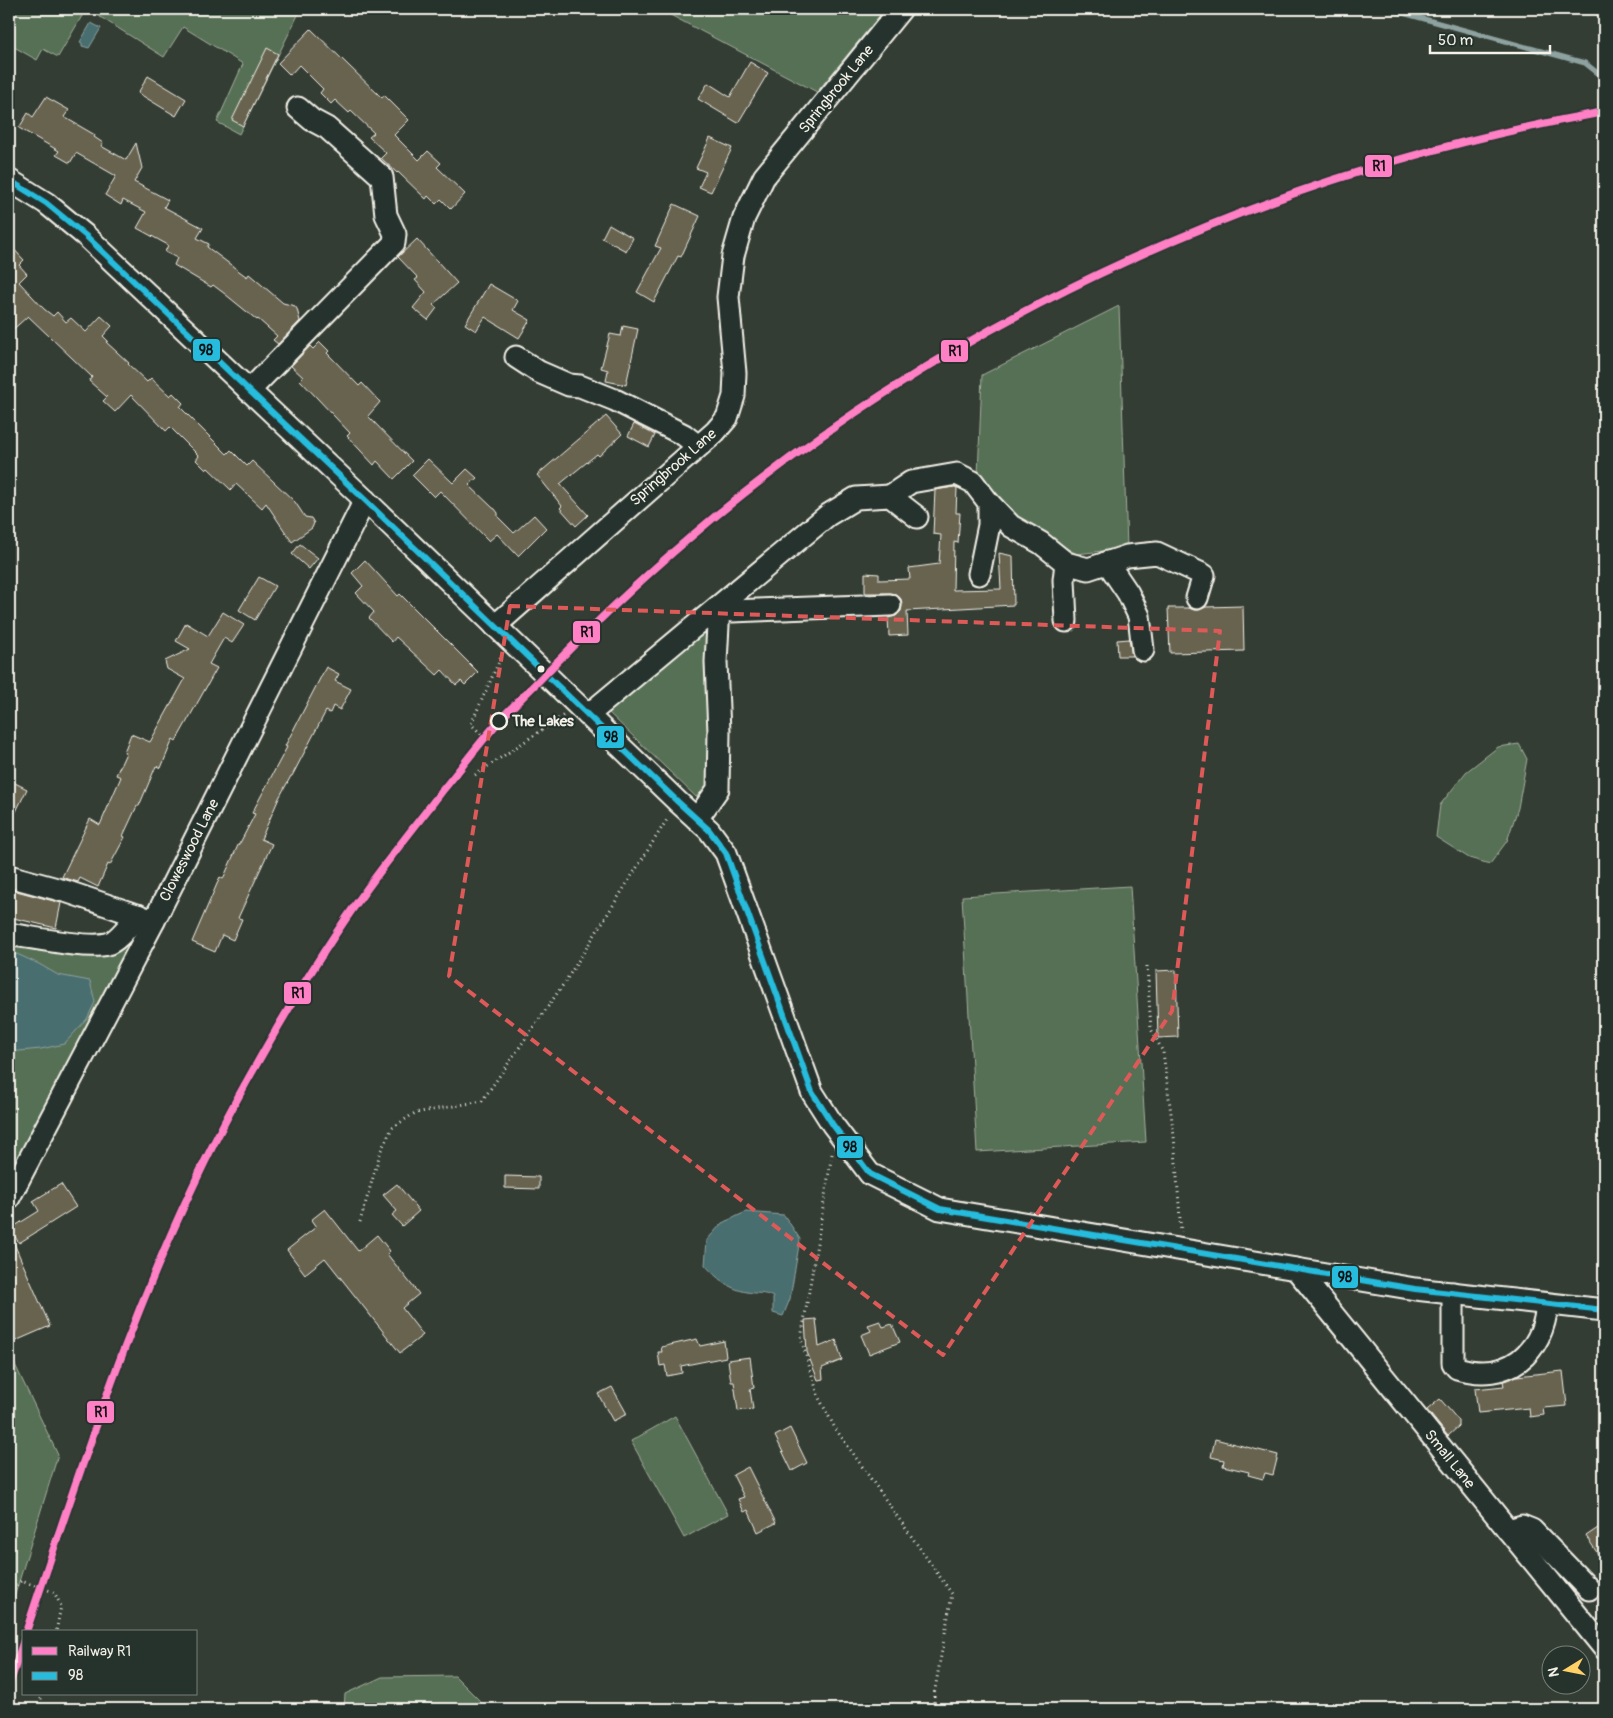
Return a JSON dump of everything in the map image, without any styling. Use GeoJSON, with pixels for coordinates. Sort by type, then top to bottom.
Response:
{"type":"FeatureCollection","features":[{"type":"Feature","properties":{"kind":"street","name":"Springbrook Lane"},"geometry":{"type":"LineString","coordinates":[[495,626],[715,432],[726,418],[734,396],[735,373],[728,297],[733,256],[744,218],[764,177],[901,9]]}},
{"type":"Feature","properties":{"kind":"street"},"geometry":{"type":"LineString","coordinates":[[249,391],[394,243],[395,234],[386,214],[382,177],[327,128],[312,120],[298,108]]}},
{"type":"Feature","properties":{"kind":"street"},"geometry":{"type":"LineString","coordinates":[[9,180],[46,203],[86,236],[365,500],[495,626],[512,648],[709,830],[726,853],[812,1092],[833,1125],[870,1174],[940,1209],[1415,1289],[1604,1310]]}},
{"type":"Feature","properties":{"kind":"street"},"geometry":{"type":"LineString","coordinates":[[516,357],[539,372],[569,385],[580,386],[615,400],[684,435],[698,446]]}},
{"type":"Feature","properties":{"kind":"street"},"geometry":{"type":"LineString","coordinates":[[580,711],[828,515],[856,498],[890,496],[911,482],[957,474],[973,482],[989,504],[1011,526],[1041,544],[1066,563],[1088,569],[1127,556],[1157,553],[1204,575],[1197,598]]}},
{"type":"Feature","properties":{"kind":"street"},"geometry":{"type":"LineString","coordinates":[[890,496],[917,517]]}},
{"type":"Feature","properties":{"kind":"street","name":"Cloweswood Lane"},"geometry":{"type":"LineString","coordinates":[[9,1198],[146,918],[365,500]]}},
{"type":"Feature","properties":{"kind":"street"},"geometry":{"type":"LineString","coordinates":[[979,574],[988,525],[989,504]]}},
{"type":"Feature","properties":{"kind":"street"},"geometry":{"type":"LineString","coordinates":[[1107,562],[1128,593],[1139,616],[1143,650]]}},
{"type":"Feature","properties":{"kind":"street"},"geometry":{"type":"LineString","coordinates":[[1066,563],[1064,580],[1066,621]]}},
{"type":"Feature","properties":{"kind":"street"},"geometry":{"type":"LineString","coordinates":[[697,819],[718,789],[719,732],[716,662],[719,607],[732,611],[890,605]]}},
{"type":"Feature","properties":{"kind":"street"},"geometry":{"type":"LineString","coordinates":[[9,876],[68,892],[146,918]]}},
{"type":"Feature","properties":{"kind":"street"},"geometry":{"type":"LineString","coordinates":[[9,936],[14,935],[84,944],[108,944],[146,918]]}},
{"type":"Feature","properties":{"kind":"street","name":"Small Lane"},"geometry":{"type":"LineString","coordinates":[[1296,1270],[1604,1648]]}},
{"type":"Feature","properties":{"kind":"street"},"geometry":{"type":"LineString","coordinates":[[1453,1293],[1453,1362],[1457,1368],[1465,1371],[1494,1371],[1516,1364],[1528,1352],[1541,1333],[1546,1320],[1547,1304]]}},
{"type":"Feature","properties":{"kind":"street"},"geometry":{"type":"LineString","coordinates":[[1508,1530],[1522,1526],[1532,1530],[1589,1589]]}},
{"type":"Feature","properties":{"kind":"path"},"geometry":{"type":"LineString","coordinates":[[481,734],[471,724],[512,648]]}},
{"type":"Feature","properties":{"kind":"path"},"geometry":{"type":"LineString","coordinates":[[475,775],[580,711]]}},
{"type":"Feature","properties":{"kind":"path"},"geometry":{"type":"LineString","coordinates":[[360,1222],[381,1150],[392,1128],[414,1113],[482,1101],[565,982],[678,802]]}},
{"type":"Feature","properties":{"kind":"path"},"geometry":{"type":"LineString","coordinates":[[1147,966],[1150,1029],[1163,1052],[1174,1136],[1182,1250]]}},
{"type":"Feature","properties":{"kind":"path"},"geometry":{"type":"LineString","coordinates":[[832,1153],[801,1339],[819,1398],[835,1428],[952,1594],[934,1696],[934,1709]]}},
{"type":"Feature","properties":{"kind":"path"},"geometry":{"type":"LineString","coordinates":[[9,1592],[21,1581],[54,1592],[61,1606],[56,1630]]}},
{"type":"Feature","properties":{"kind":"path"},"geometry":{"type":"LineString","coordinates":[[39,1709],[42,1696]]}},
{"type":"Feature","properties":{"kind":"highlighted area"},"geometry":{"type":"Polygon","coordinates":[[[510,606],[1220,631],[1172,1011],[943,1355],[449,976],[510,606]]]}},
{"type":"Feature","properties":{"kind":"green space"},"geometry":{"type":"Polygon","coordinates":[[[9,9],[86,9],[58,57],[43,49],[37,60],[9,44],[9,9]]]}},
{"type":"Feature","properties":{"kind":"green space"},"geometry":{"type":"Polygon","coordinates":[[[101,9],[301,9],[239,134],[217,122],[243,64],[183,27],[164,57],[97,15],[101,9]]]}},
{"type":"Feature","properties":{"kind":"green space"},"geometry":{"type":"Polygon","coordinates":[[[659,9],[885,9],[817,92],[659,9]]]}},
{"type":"Feature","properties":{"kind":"green space"},"geometry":{"type":"Polygon","coordinates":[[[1119,306],[1127,548],[1077,554],[1006,516],[978,476],[982,375],[1119,306]]]}},
{"type":"Feature","properties":{"kind":"green space"},"geometry":{"type":"Polygon","coordinates":[[[712,620],[709,784],[696,797],[606,710],[712,620]]]}},
{"type":"Feature","properties":{"kind":"green space"},"geometry":{"type":"Polygon","coordinates":[[[1519,744],[1527,759],[1518,808],[1507,841],[1490,864],[1469,858],[1436,837],[1440,805],[1466,772],[1498,747],[1519,744]]]}},
{"type":"Feature","properties":{"kind":"green space"},"geometry":{"type":"Polygon","coordinates":[[[1130,886],[1146,1142],[977,1152],[962,896],[1130,886]]]}},
{"type":"Feature","properties":{"kind":"green space"},"geometry":{"type":"Polygon","coordinates":[[[139,934],[9,1181],[9,938],[47,935],[139,934]]]}},
{"type":"Feature","properties":{"kind":"green space"},"geometry":{"type":"Polygon","coordinates":[[[9,1352],[58,1455],[9,1614],[9,1352]]]}},
{"type":"Feature","properties":{"kind":"green space"},"geometry":{"type":"Polygon","coordinates":[[[675,1416],[728,1514],[684,1538],[631,1441],[675,1416]]]}},
{"type":"Feature","properties":{"kind":"green space"},"geometry":{"type":"Polygon","coordinates":[[[455,1676],[480,1701],[480,1709],[344,1709],[345,1694],[382,1677],[455,1676]]]}},
{"type":"Feature","properties":{"kind":"water"},"geometry":{"type":"Polygon","coordinates":[[[91,23],[101,28],[89,48],[82,46],[80,42],[91,23]]]}},
{"type":"Feature","properties":{"kind":"water"},"geometry":{"type":"Polygon","coordinates":[[[17,954],[58,975],[90,981],[95,1002],[87,1019],[64,1044],[41,1049],[9,1052],[9,956],[17,954]]]}},
{"type":"Feature","properties":{"kind":"water"},"geometry":{"type":"Polygon","coordinates":[[[746,1212],[784,1215],[800,1239],[790,1299],[783,1316],[773,1313],[773,1297],[767,1294],[740,1291],[729,1286],[705,1265],[707,1240],[722,1223],[746,1212]]]}},
{"type":"Feature","properties":{"kind":"building"},"geometry":{"type":"Polygon","coordinates":[[[311,29],[382,98],[384,95],[409,120],[394,135],[419,160],[428,151],[441,163],[437,167],[465,194],[451,209],[441,199],[436,204],[428,196],[426,199],[381,158],[386,153],[369,137],[374,133],[351,111],[349,113],[335,100],[331,104],[320,93],[323,89],[299,65],[290,75],[278,63],[311,29]]]}},
{"type":"Feature","properties":{"kind":"building"},"geometry":{"type":"Polygon","coordinates":[[[267,48],[278,54],[243,126],[232,120],[267,48]]]}},
{"type":"Feature","properties":{"kind":"building"},"geometry":{"type":"Polygon","coordinates":[[[750,62],[768,73],[738,123],[698,99],[708,83],[730,97],[750,62]]]}},
{"type":"Feature","properties":{"kind":"building"},"geometry":{"type":"Polygon","coordinates":[[[148,76],[186,99],[176,116],[138,93],[148,76]]]}},
{"type":"Feature","properties":{"kind":"building"},"geometry":{"type":"Polygon","coordinates":[[[46,97],[69,110],[64,117],[95,135],[94,137],[103,143],[101,146],[126,160],[136,143],[142,168],[134,182],[168,200],[164,207],[203,228],[197,238],[209,244],[207,247],[247,277],[249,274],[283,303],[295,306],[300,321],[278,344],[273,340],[277,336],[258,319],[213,285],[211,287],[174,265],[177,258],[165,252],[168,245],[137,228],[146,212],[123,200],[121,205],[105,195],[116,176],[76,153],[70,163],[56,155],[59,151],[19,128],[28,113],[33,117],[46,97]]]}},
{"type":"Feature","properties":{"kind":"building"},"geometry":{"type":"Polygon","coordinates":[[[710,138],[732,148],[711,192],[699,187],[706,172],[696,168],[710,138]]]}},
{"type":"Feature","properties":{"kind":"building"},"geometry":{"type":"Polygon","coordinates":[[[674,204],[700,216],[681,257],[678,256],[654,302],[637,292],[661,248],[655,246],[674,204]]]}},
{"type":"Feature","properties":{"kind":"building"},"geometry":{"type":"Polygon","coordinates":[[[609,224],[633,238],[626,251],[602,238],[609,224]]]}},
{"type":"Feature","properties":{"kind":"building"},"geometry":{"type":"Polygon","coordinates":[[[417,239],[457,283],[433,305],[437,308],[428,320],[413,308],[426,292],[415,280],[418,278],[398,257],[417,239]]]}},
{"type":"Feature","properties":{"kind":"building"},"geometry":{"type":"Polygon","coordinates":[[[9,244],[24,260],[19,265],[27,274],[19,282],[44,309],[53,316],[57,312],[66,322],[71,318],[86,332],[101,316],[112,326],[103,336],[108,341],[106,342],[147,382],[151,378],[170,396],[173,393],[183,403],[180,407],[227,454],[231,450],[247,466],[252,461],[295,502],[305,517],[311,518],[314,523],[312,528],[292,542],[266,503],[262,508],[236,484],[231,490],[208,468],[206,470],[196,460],[199,456],[170,427],[166,431],[131,395],[115,412],[103,401],[107,397],[89,381],[92,377],[28,316],[9,333],[9,244]]]}},
{"type":"Feature","properties":{"kind":"building"},"geometry":{"type":"Polygon","coordinates":[[[489,284],[518,301],[513,310],[530,320],[519,338],[485,317],[476,331],[465,324],[489,284]]]}},
{"type":"Feature","properties":{"kind":"building"},"geometry":{"type":"Polygon","coordinates":[[[623,326],[638,329],[626,385],[606,381],[608,370],[601,368],[610,334],[621,336],[623,326]]]}},
{"type":"Feature","properties":{"kind":"building"},"geometry":{"type":"Polygon","coordinates":[[[320,342],[329,351],[327,353],[359,386],[362,383],[380,402],[368,416],[412,461],[394,479],[377,461],[374,465],[347,436],[350,433],[300,380],[303,377],[291,366],[310,346],[313,349],[320,342]]]}},
{"type":"Feature","properties":{"kind":"building"},"geometry":{"type":"Polygon","coordinates":[[[606,416],[622,434],[599,456],[597,454],[560,484],[588,515],[576,526],[560,508],[562,506],[537,475],[606,416]]]}},
{"type":"Feature","properties":{"kind":"building"},"geometry":{"type":"Polygon","coordinates":[[[634,424],[655,435],[649,447],[628,436],[634,424]]]}},
{"type":"Feature","properties":{"kind":"building"},"geometry":{"type":"Polygon","coordinates":[[[428,459],[453,483],[467,469],[477,478],[469,485],[495,509],[498,517],[514,533],[534,515],[546,528],[518,556],[497,534],[489,541],[440,491],[434,497],[412,475],[428,459]]]}},
{"type":"Feature","properties":{"kind":"building"},"geometry":{"type":"Polygon","coordinates":[[[957,488],[956,513],[960,513],[958,543],[954,542],[953,590],[1001,589],[999,553],[1013,556],[1014,605],[907,611],[908,635],[889,636],[888,618],[896,616],[901,611],[901,599],[896,594],[890,593],[865,593],[865,573],[879,574],[879,580],[910,579],[909,568],[939,564],[941,535],[933,534],[935,490],[957,488]]]}},
{"type":"Feature","properties":{"kind":"building"},"geometry":{"type":"Polygon","coordinates":[[[300,544],[318,558],[309,569],[292,554],[300,544]]]}},
{"type":"Feature","properties":{"kind":"building"},"geometry":{"type":"Polygon","coordinates":[[[365,560],[398,596],[400,594],[478,672],[465,685],[461,681],[456,685],[442,670],[437,675],[396,637],[392,642],[369,618],[374,612],[356,593],[363,586],[352,573],[365,560]]]}},
{"type":"Feature","properties":{"kind":"building"},"geometry":{"type":"Polygon","coordinates":[[[259,577],[275,586],[255,620],[239,610],[259,577]]]}},
{"type":"Feature","properties":{"kind":"building"},"geometry":{"type":"Polygon","coordinates":[[[1243,606],[1244,651],[1170,653],[1168,608],[1199,610],[1206,607],[1243,606]]]}},
{"type":"Feature","properties":{"kind":"building"},"geometry":{"type":"Polygon","coordinates":[[[223,612],[244,625],[232,643],[224,638],[209,664],[217,668],[176,741],[173,739],[161,768],[156,766],[139,806],[137,806],[123,836],[125,837],[110,865],[108,864],[98,887],[80,878],[78,882],[62,877],[90,819],[100,825],[121,777],[116,775],[126,753],[124,752],[131,734],[150,742],[185,679],[167,669],[165,661],[190,649],[176,641],[186,623],[208,636],[223,612]]]}},
{"type":"Feature","properties":{"kind":"building"},"geometry":{"type":"Polygon","coordinates":[[[1129,639],[1132,656],[1118,656],[1117,640],[1129,639]]]}},
{"type":"Feature","properties":{"kind":"building"},"geometry":{"type":"Polygon","coordinates":[[[326,667],[339,674],[335,681],[351,689],[340,710],[333,706],[330,713],[326,711],[279,798],[261,839],[272,844],[238,918],[242,919],[233,940],[222,935],[215,952],[192,942],[220,877],[223,879],[239,843],[255,814],[252,813],[326,667]]]}},
{"type":"Feature","properties":{"kind":"building"},"geometry":{"type":"Polygon","coordinates":[[[9,780],[27,789],[9,826],[9,780]]]}},
{"type":"Feature","properties":{"kind":"building"},"geometry":{"type":"Polygon","coordinates":[[[9,889],[61,903],[56,928],[9,917],[9,889]]]}},
{"type":"Feature","properties":{"kind":"building"},"geometry":{"type":"Polygon","coordinates":[[[1176,970],[1178,1037],[1158,1038],[1156,971],[1176,970]]]}},
{"type":"Feature","properties":{"kind":"building"},"geometry":{"type":"Polygon","coordinates":[[[505,1176],[539,1177],[539,1189],[505,1188],[505,1176]]]}},
{"type":"Feature","properties":{"kind":"building"},"geometry":{"type":"Polygon","coordinates":[[[61,1184],[76,1207],[19,1243],[10,1229],[39,1211],[33,1201],[61,1184]]]}},
{"type":"Feature","properties":{"kind":"building"},"geometry":{"type":"Polygon","coordinates":[[[397,1184],[419,1211],[402,1226],[392,1215],[397,1211],[383,1195],[397,1184]]]}},
{"type":"Feature","properties":{"kind":"building"},"geometry":{"type":"Polygon","coordinates":[[[325,1209],[358,1251],[377,1235],[390,1251],[387,1254],[419,1294],[402,1308],[423,1335],[400,1353],[325,1258],[305,1274],[287,1250],[316,1227],[311,1220],[325,1209]]]}},
{"type":"Feature","properties":{"kind":"building"},"geometry":{"type":"Polygon","coordinates":[[[9,1232],[50,1326],[13,1342],[9,1333],[9,1232]]]}},
{"type":"Feature","properties":{"kind":"building"},"geometry":{"type":"Polygon","coordinates":[[[816,1319],[819,1347],[836,1340],[842,1360],[822,1368],[823,1379],[818,1380],[807,1352],[805,1320],[816,1319]]]}},
{"type":"Feature","properties":{"kind":"building"},"geometry":{"type":"Polygon","coordinates":[[[880,1321],[883,1327],[892,1324],[900,1342],[869,1354],[861,1335],[871,1331],[868,1325],[880,1321]]]}},
{"type":"Feature","properties":{"kind":"building"},"geometry":{"type":"Polygon","coordinates":[[[697,1339],[700,1346],[724,1341],[726,1357],[681,1366],[682,1373],[667,1376],[665,1365],[660,1366],[658,1352],[662,1352],[661,1347],[697,1339]]]}},
{"type":"Feature","properties":{"kind":"building"},"geometry":{"type":"Polygon","coordinates":[[[750,1357],[754,1388],[750,1389],[753,1409],[738,1411],[734,1382],[731,1382],[728,1360],[750,1357]]]}},
{"type":"Feature","properties":{"kind":"building"},"geometry":{"type":"Polygon","coordinates":[[[1563,1371],[1567,1406],[1543,1408],[1544,1415],[1530,1417],[1529,1408],[1478,1413],[1475,1389],[1504,1386],[1503,1381],[1517,1376],[1563,1371]]]}},
{"type":"Feature","properties":{"kind":"building"},"geometry":{"type":"Polygon","coordinates":[[[612,1387],[627,1414],[613,1421],[598,1394],[612,1387]]]}},
{"type":"Feature","properties":{"kind":"building"},"geometry":{"type":"Polygon","coordinates":[[[1440,1399],[1459,1421],[1459,1426],[1448,1436],[1427,1410],[1440,1399]]]}},
{"type":"Feature","properties":{"kind":"building"},"geometry":{"type":"Polygon","coordinates":[[[790,1428],[807,1463],[792,1471],[775,1436],[790,1428]]]}},
{"type":"Feature","properties":{"kind":"building"},"geometry":{"type":"Polygon","coordinates":[[[1215,1439],[1278,1455],[1273,1475],[1265,1473],[1263,1479],[1248,1475],[1249,1472],[1223,1466],[1224,1460],[1211,1457],[1215,1439]]]}},
{"type":"Feature","properties":{"kind":"building"},"geometry":{"type":"Polygon","coordinates":[[[748,1467],[776,1523],[758,1532],[748,1510],[744,1512],[738,1499],[744,1497],[733,1475],[748,1467]]]}},
{"type":"Feature","properties":{"kind":"building"},"geometry":{"type":"Polygon","coordinates":[[[1604,1524],[1604,1563],[1586,1536],[1604,1524]]]}},
{"type":"Feature","properties":{"kind":"waterway"},"geometry":{"type":"LineString","coordinates":[[1388,9],[1585,63],[1604,78]]}},
{"type":"Feature","properties":{"kind":"waterway"},"geometry":{"type":"LineString","coordinates":[[1590,9],[1604,17]]}},
{"type":"Feature","properties":{"kind":"rail line","name":"R1"},"geometry":{"type":"LineString","coordinates":[[27,1630],[71,1496],[145,1295],[203,1165],[266,1048],[346,918],[442,791],[501,719],[609,611],[649,573],[712,519],[810,444],[914,375],[1021,313],[1132,258],[1246,211],[1364,171],[1483,138],[1604,112]]}},
{"type":"Feature","properties":{"kind":"rail line","name":"R1"},"geometry":{"type":"LineString","coordinates":[[9,1685],[22,1646]]}},
{"type":"Feature","properties":{"kind":"transit line","name":"98"},"geometry":{"type":"LineString","coordinates":[[9,180],[46,203],[86,236],[709,830],[726,853],[812,1092],[833,1125],[870,1174],[940,1209],[1415,1289],[1604,1310]]}},
{"type":"Feature","properties":{"kind":"place","name":"The Lakes"},"geometry":{"type":"Point","coordinates":[499,721]}}]}
